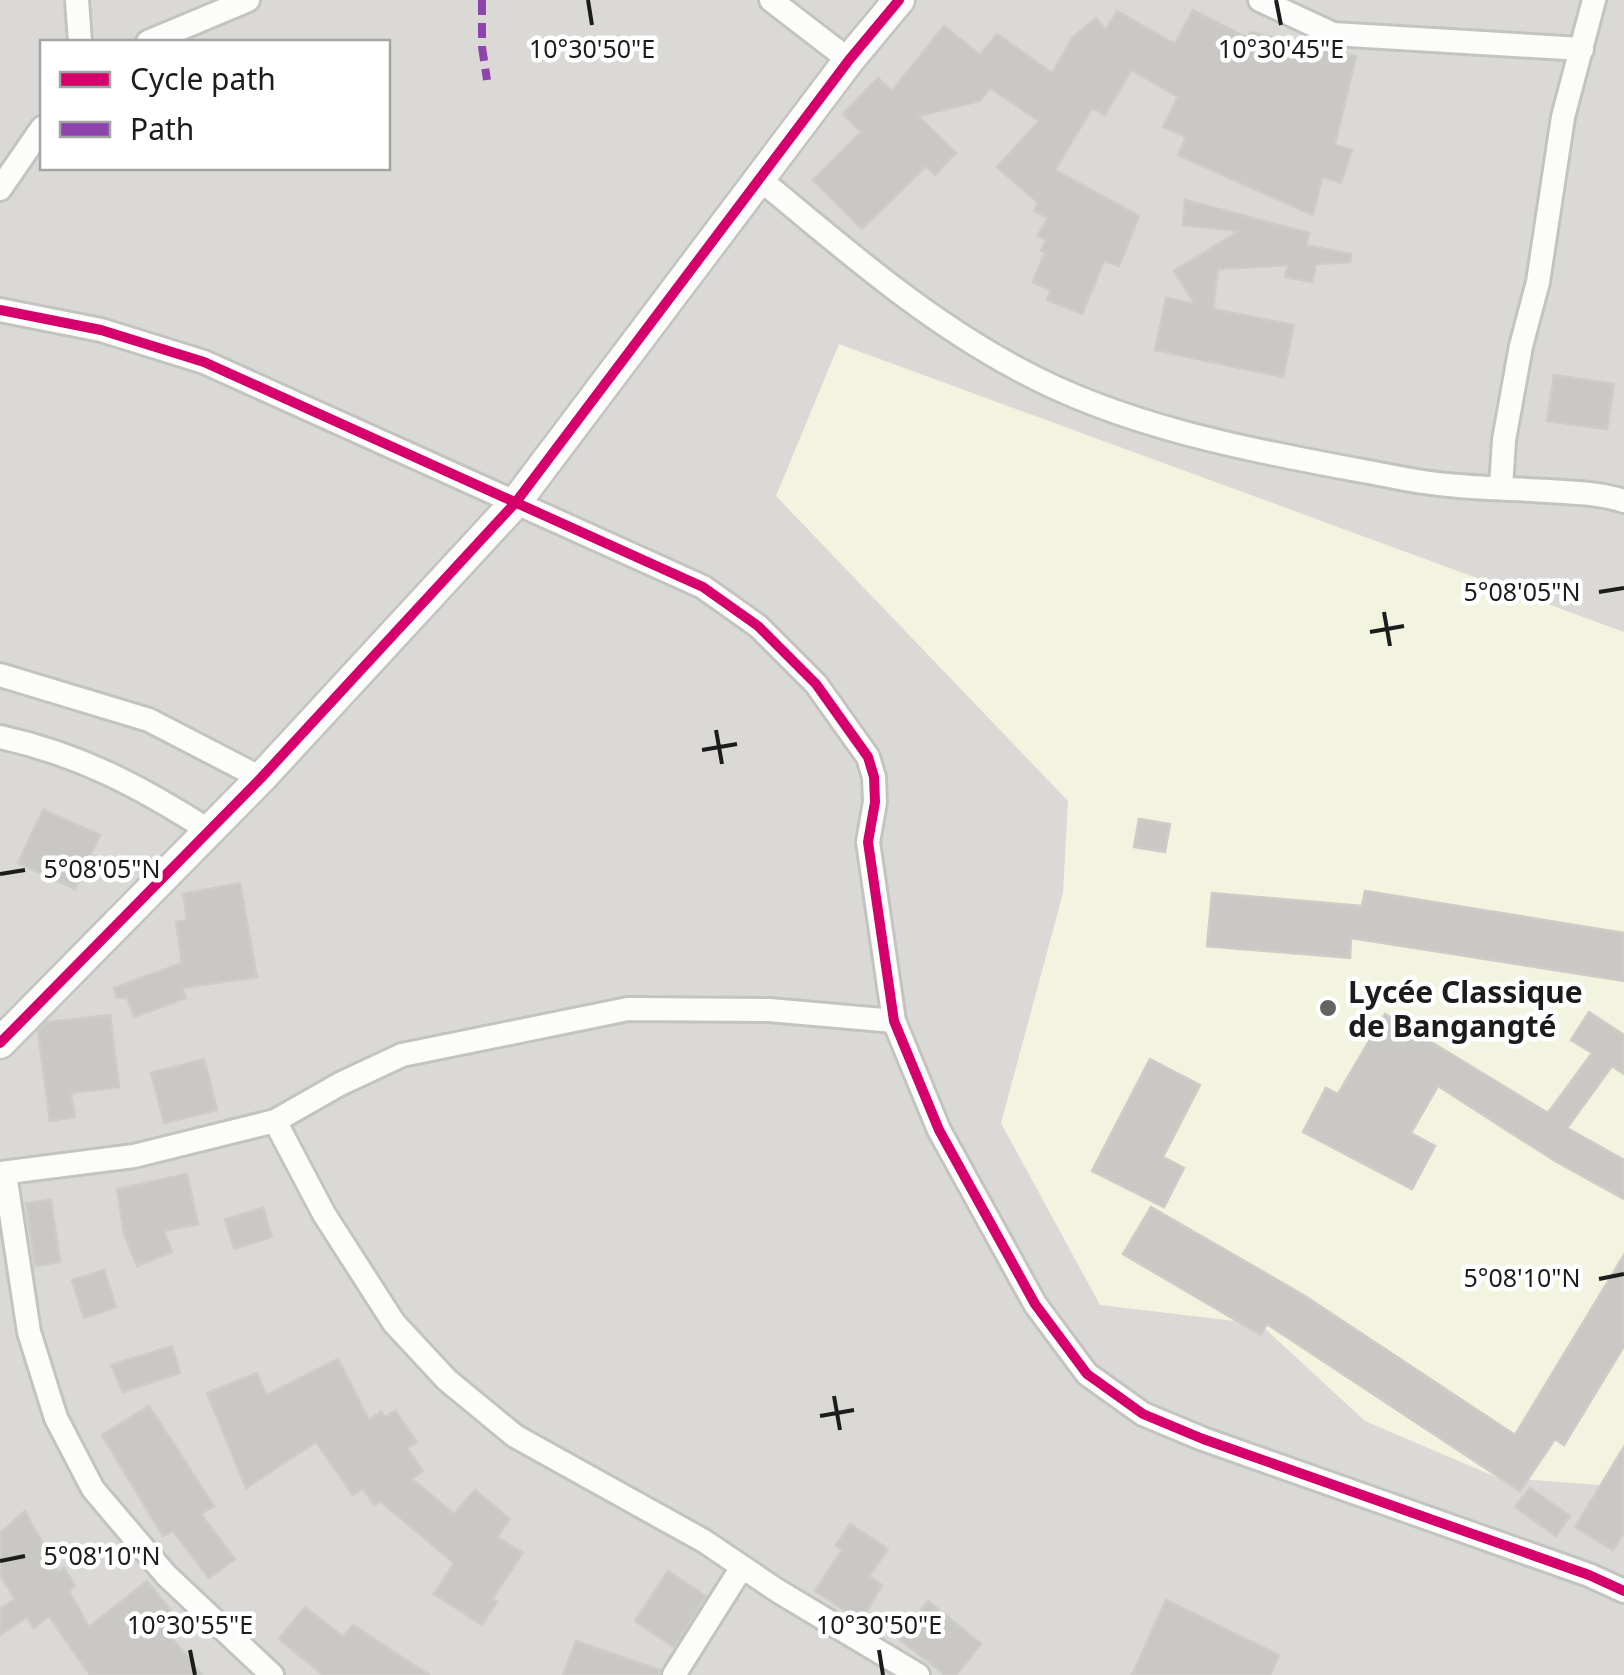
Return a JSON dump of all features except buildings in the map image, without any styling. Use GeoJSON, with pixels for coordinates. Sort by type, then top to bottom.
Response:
{"type":"FeatureCollection","features":[{"type":"Feature","properties":{"kind":"street"},"geometry":{"type":"LineString","coordinates":[[77,0],[80,40]]}},
{"type":"Feature","properties":{"kind":"street"},"geometry":{"type":"LineString","coordinates":[[153,40],[248,0]]}},
{"type":"Feature","properties":{"kind":"street"},"geometry":{"type":"LineString","coordinates":[[770,0],[849,60]]}},
{"type":"Feature","properties":{"kind":"street"},"geometry":{"type":"LineString","coordinates":[[0,1043],[261,778],[516,502],[849,60],[899,0]]}},
{"type":"Feature","properties":{"kind":"street"},"geometry":{"type":"LineString","coordinates":[[1260,0],[1333,34],[1582,49]]}},
{"type":"Feature","properties":{"kind":"street"},"geometry":{"type":"LineString","coordinates":[[1501,488],[1504,440],[1521,346],[1538,282],[1563,116],[1594,0]]}},
{"type":"Feature","properties":{"kind":"street"},"geometry":{"type":"LineString","coordinates":[[0,189],[40,131]]}},
{"type":"Feature","properties":{"kind":"street"},"geometry":{"type":"LineString","coordinates":[[761,180],[882,280],[978,346],[1020,371],[1096,404],[1176,430],[1406,480],[1590,494],[1624,501]]}},
{"type":"Feature","properties":{"kind":"street"},"geometry":{"type":"LineString","coordinates":[[0,310],[102,330],[204,362],[702,587],[758,626],[816,684],[868,757],[875,802],[868,842],[894,1021],[939,1130],[982,1211],[1035,1304],[1087,1374],[1144,1414],[1203,1439],[1624,1590]]}},
{"type":"Feature","properties":{"kind":"street"},"geometry":{"type":"LineString","coordinates":[[0,675],[148,720],[261,778]]}},
{"type":"Feature","properties":{"kind":"street"},"geometry":{"type":"LineString","coordinates":[[0,738],[36,745],[139,786],[208,830]]}},
{"type":"Feature","properties":{"kind":"street"},"geometry":{"type":"LineString","coordinates":[[272,1675],[166,1575],[93,1489],[56,1418],[29,1332],[3,1174],[134,1156],[275,1122],[340,1084],[402,1055],[628,1009],[769,1010],[894,1021]]}},
{"type":"Feature","properties":{"kind":"street"},"geometry":{"type":"LineString","coordinates":[[275,1122],[324,1214],[394,1323],[447,1380],[515,1436],[626,1496],[918,1675]]}},
{"type":"Feature","properties":{"kind":"street"},"geometry":{"type":"LineString","coordinates":[[674,1675],[742,1567]]}},
{"type":"Feature","properties":{"kind":"shaded area"},"geometry":{"type":"Polygon","coordinates":[[[0,0],[1624,0],[1624,1675],[0,1675],[0,0]]]}},
{"type":"Feature","properties":{"kind":"shaded area","name":"Lycée Classique de Bangangté"},"geometry":{"type":"Polygon","coordinates":[[[839,344],[1624,632],[1624,1487],[1496,1477],[1365,1421],[1260,1324],[1100,1305],[1001,1123],[1063,893],[1068,801],[776,496],[839,344]]]}},
{"type":"Feature","properties":{"kind":"marked path"},"geometry":{"type":"LineString","coordinates":[[482,0],[487,80]]}},
{"type":"Feature","properties":{"kind":"cycle path"},"geometry":{"type":"LineString","coordinates":[[0,1043],[261,778],[516,502],[849,60],[899,0]]}},
{"type":"Feature","properties":{"kind":"cycle path"},"geometry":{"type":"LineString","coordinates":[[0,310],[101,330],[204,362],[703,587],[758,626],[816,684],[868,757],[875,802],[868,842],[894,1021],[939,1130],[1035,1304],[1087,1374],[1143,1414],[1203,1439],[1589,1575],[1624,1591]]}},
{"type":"Feature","properties":{"kind":"place","name":"Lycée Classique de Bangangté"},"geometry":{"type":"Point","coordinates":[1328,1008]}}]}
